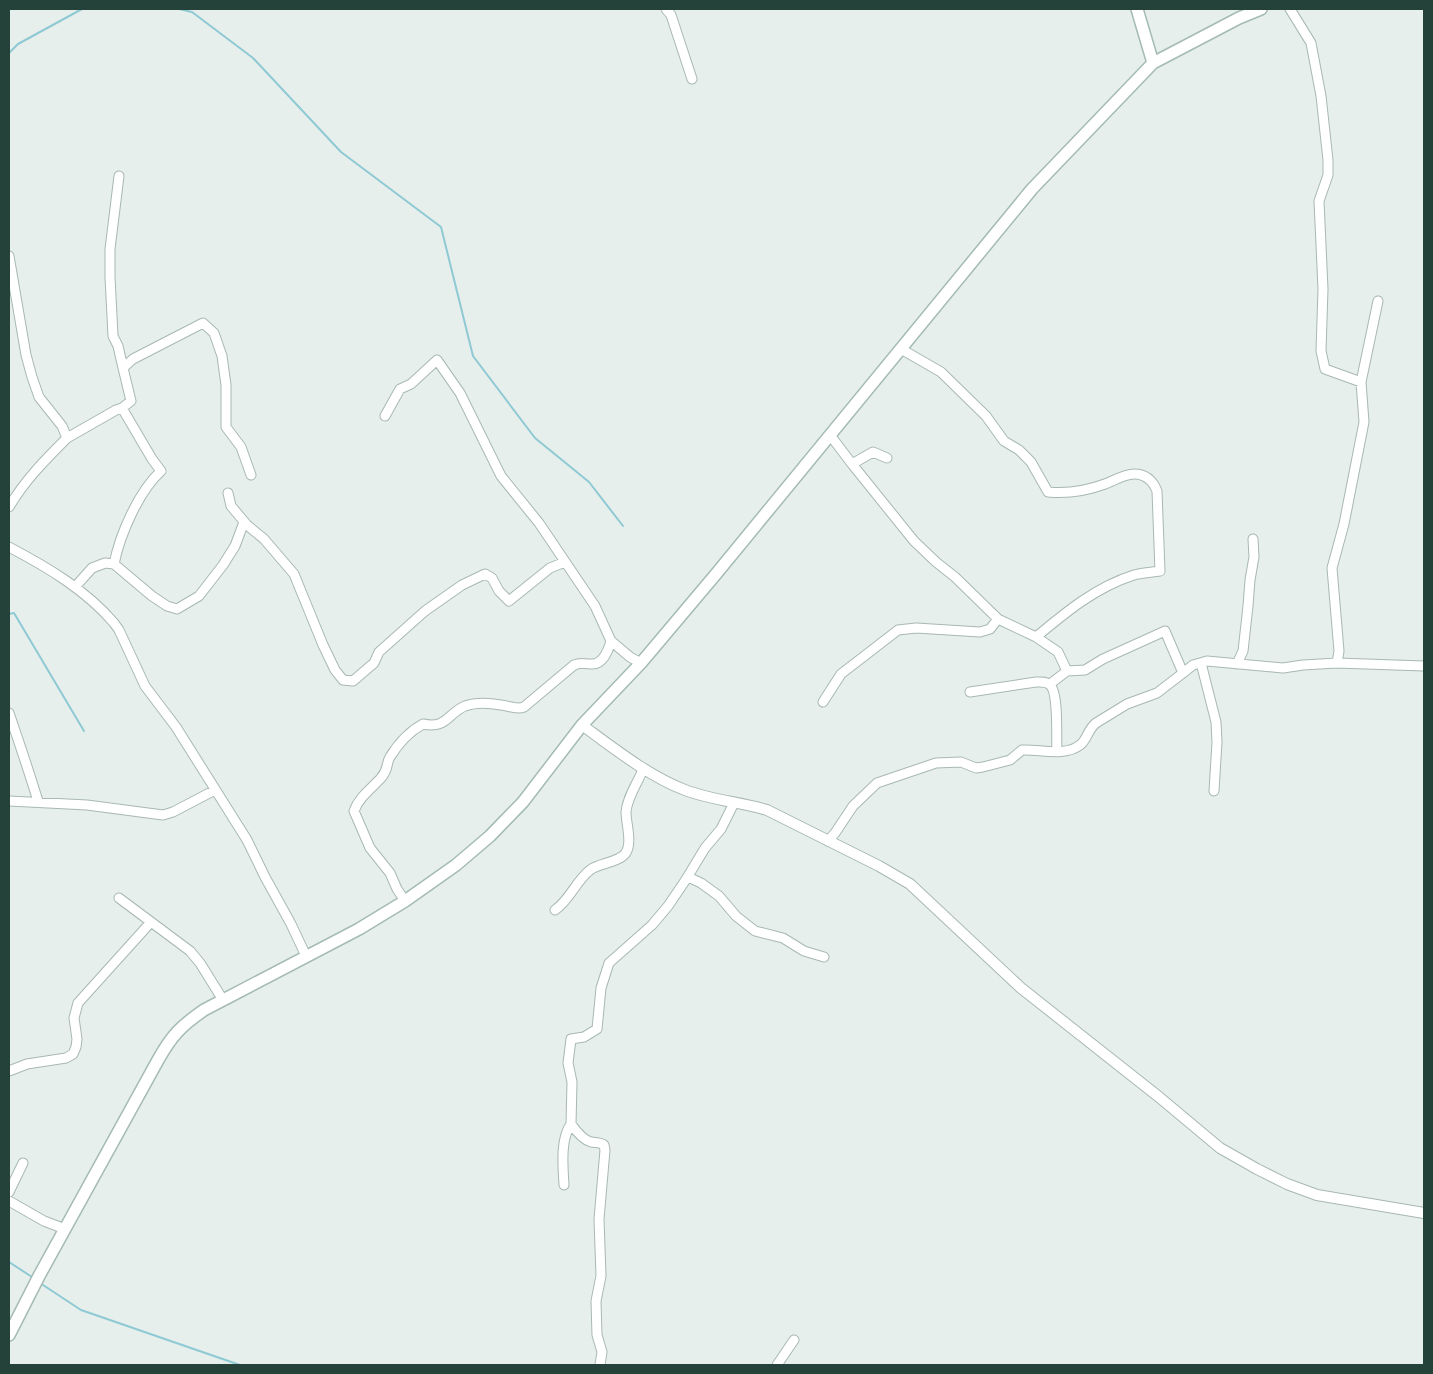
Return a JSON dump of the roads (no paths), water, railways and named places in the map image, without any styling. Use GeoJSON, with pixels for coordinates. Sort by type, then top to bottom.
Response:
{"type":"FeatureCollection","features":[{"type":"Feature","properties":{"kind":"main road"},"geometry":{"type":"LineString","coordinates":[[1137,9],[1153,62]]}},
{"type":"Feature","properties":{"kind":"main road"},"geometry":{"type":"LineString","coordinates":[[9,1335],[170,1039],[184,1023],[204,1010],[359,929],[405,901],[456,865],[490,836],[523,802],[582,725],[641,663],[1032,190],[1153,62],[1239,18],[1262,9]]}},
{"type":"Feature","properties":{"kind":"street"},"geometry":{"type":"LineString","coordinates":[[666,9],[671,15],[692,79]]}},
{"type":"Feature","properties":{"kind":"street"},"geometry":{"type":"LineString","coordinates":[[1290,9],[1311,43],[1321,96],[1328,160],[1328,175],[1319,201],[1320,262],[1323,289],[1321,351],[1325,369],[1361,382]]}},
{"type":"Feature","properties":{"kind":"street"},"geometry":{"type":"LineString","coordinates":[[9,507],[33,472],[67,438],[131,402],[118,346],[113,336],[110,249],[119,176]]}},
{"type":"Feature","properties":{"kind":"street"},"geometry":{"type":"LineString","coordinates":[[9,256],[26,355],[32,377],[39,397],[62,426],[67,438]]}},
{"type":"Feature","properties":{"kind":"street"},"geometry":{"type":"LineString","coordinates":[[1337,663],[1339,651],[1332,568],[1344,524],[1364,422],[1361,382],[1378,301]]}},
{"type":"Feature","properties":{"kind":"street"},"geometry":{"type":"LineString","coordinates":[[123,368],[133,359],[203,323],[214,333],[222,356],[226,385],[226,427],[241,447],[251,475]]}},
{"type":"Feature","properties":{"kind":"street"},"geometry":{"type":"LineString","coordinates":[[901,349],[941,372],[986,416],[1004,441],[1019,450],[1031,462],[1048,492],[1066,494],[1103,485],[1133,474],[1154,482],[1157,491],[1160,571],[1135,575],[1116,582],[1079,602],[1036,637]]}},
{"type":"Feature","properties":{"kind":"street"},"geometry":{"type":"LineString","coordinates":[[385,416],[400,389],[411,384],[436,360],[460,393],[501,476],[539,523],[595,606],[611,641],[630,657],[641,663]]}},
{"type":"Feature","properties":{"kind":"street"},"geometry":{"type":"LineString","coordinates":[[114,564],[118,544],[138,502],[161,471],[122,408]]}},
{"type":"Feature","properties":{"kind":"street"},"geometry":{"type":"LineString","coordinates":[[830,435],[914,541],[955,577],[998,619],[1036,637],[1058,652],[1067,671]]}},
{"type":"Feature","properties":{"kind":"street"},"geometry":{"type":"LineString","coordinates":[[852,464],[873,452],[887,458]]}},
{"type":"Feature","properties":{"kind":"street"},"geometry":{"type":"LineString","coordinates":[[228,493],[231,506],[244,522],[264,539],[294,574],[323,645],[335,670],[343,680],[353,681],[374,663],[379,652],[425,611],[462,585],[485,574],[492,578],[499,591],[509,601],[550,568],[565,562]]}},
{"type":"Feature","properties":{"kind":"street"},"geometry":{"type":"LineString","coordinates":[[75,587],[92,568],[105,563],[114,564],[152,596],[166,606],[178,610],[199,596],[223,565],[235,546],[244,522]]}},
{"type":"Feature","properties":{"kind":"street"},"geometry":{"type":"LineString","coordinates":[[1238,664],[1243,651],[1254,557],[1253,539]]}},
{"type":"Feature","properties":{"kind":"street"},"geometry":{"type":"LineString","coordinates":[[9,548],[75,587],[107,615],[119,630],[145,686],[176,727],[247,840],[306,956]]}},
{"type":"Feature","properties":{"kind":"street"},"geometry":{"type":"LineString","coordinates":[[823,702],[841,674],[898,630],[916,628],[980,632],[990,629],[998,619]]}},
{"type":"Feature","properties":{"kind":"street"},"geometry":{"type":"LineString","coordinates":[[1050,684],[1067,671],[1086,670],[1103,659],[1165,631],[1183,673]]}},
{"type":"Feature","properties":{"kind":"street"},"geometry":{"type":"LineString","coordinates":[[405,901],[390,873],[370,848],[354,810],[356,804],[382,777],[388,768],[389,758],[407,735],[424,724],[435,726],[448,720],[464,706],[486,703],[517,709],[524,707],[574,665],[582,662],[596,664],[603,660],[611,641]]}},
{"type":"Feature","properties":{"kind":"street"},"geometry":{"type":"LineString","coordinates":[[828,841],[853,806],[877,783],[936,763],[961,762],[976,768],[1010,760],[1022,750],[1072,750],[1083,742],[1092,726],[1096,723],[1127,704],[1157,693],[1193,665],[1207,661],[1283,668],[1337,663],[1424,666]]}},
{"type":"Feature","properties":{"kind":"street"},"geometry":{"type":"LineString","coordinates":[[1201,663],[1216,722],[1217,742],[1214,791]]}},
{"type":"Feature","properties":{"kind":"street"},"geometry":{"type":"LineString","coordinates":[[970,692],[1036,682],[1050,684],[1054,693],[1057,751]]}},
{"type":"Feature","properties":{"kind":"street"},"geometry":{"type":"LineString","coordinates":[[9,713],[38,801]]}},
{"type":"Feature","properties":{"kind":"street"},"geometry":{"type":"LineString","coordinates":[[582,725],[644,769],[685,790],[767,810],[879,866],[910,884],[1020,988],[1159,1097],[1220,1148],[1287,1184],[1318,1195],[1424,1213]]}},
{"type":"Feature","properties":{"kind":"street"},"geometry":{"type":"LineString","coordinates":[[555,910],[563,905],[573,888],[592,868],[620,858],[626,853],[628,844],[626,809],[644,769]]}},
{"type":"Feature","properties":{"kind":"street"},"geometry":{"type":"LineString","coordinates":[[9,801],[38,801],[113,807],[145,814],[163,815],[173,812],[215,790]]}},
{"type":"Feature","properties":{"kind":"street"},"geometry":{"type":"LineString","coordinates":[[564,1185],[564,1145],[567,1130],[571,1124],[572,1082],[568,1063],[571,1039],[584,1036],[597,1029],[601,988],[609,963],[652,925],[668,906],[705,848],[721,829],[734,803]]}},
{"type":"Feature","properties":{"kind":"street"},"geometry":{"type":"LineString","coordinates":[[688,877],[701,883],[719,896],[736,916],[755,931],[784,938],[804,951],[824,957]]}},
{"type":"Feature","properties":{"kind":"street"},"geometry":{"type":"LineString","coordinates":[[119,898],[190,951],[200,962],[223,1000]]}},
{"type":"Feature","properties":{"kind":"street"},"geometry":{"type":"LineString","coordinates":[[9,1070],[27,1064],[66,1058],[73,1054],[77,1038],[74,1018],[78,1003],[151,922]]}},
{"type":"Feature","properties":{"kind":"street"},"geometry":{"type":"LineString","coordinates":[[571,1124],[583,1138],[592,1142],[600,1142],[604,1145],[599,1219],[601,1276],[596,1302],[597,1335],[602,1352],[602,1362],[600,1365]]}},
{"type":"Feature","properties":{"kind":"street"},"geometry":{"type":"LineString","coordinates":[[9,1192],[23,1163]]}},
{"type":"Feature","properties":{"kind":"street"},"geometry":{"type":"LineString","coordinates":[[9,1201],[44,1221],[65,1229]]}},
{"type":"Feature","properties":{"kind":"street"},"geometry":{"type":"LineString","coordinates":[[777,1365],[794,1340]]}},
{"type":"Feature","properties":{"kind":"waterway"},"geometry":{"type":"LineString","coordinates":[[9,53],[18,44],[82,9]]}},
{"type":"Feature","properties":{"kind":"waterway"},"geometry":{"type":"LineString","coordinates":[[179,9],[192,12],[253,58],[341,152],[441,227],[473,356],[535,438],[589,482],[623,526]]}},
{"type":"Feature","properties":{"kind":"waterway"},"geometry":{"type":"LineString","coordinates":[[9,614],[14,613],[84,731]]}},
{"type":"Feature","properties":{"kind":"waterway"},"geometry":{"type":"LineString","coordinates":[[9,1262],[32,1277]]}},
{"type":"Feature","properties":{"kind":"waterway"},"geometry":{"type":"LineString","coordinates":[[40,1283],[81,1310],[240,1365]]}}]}
